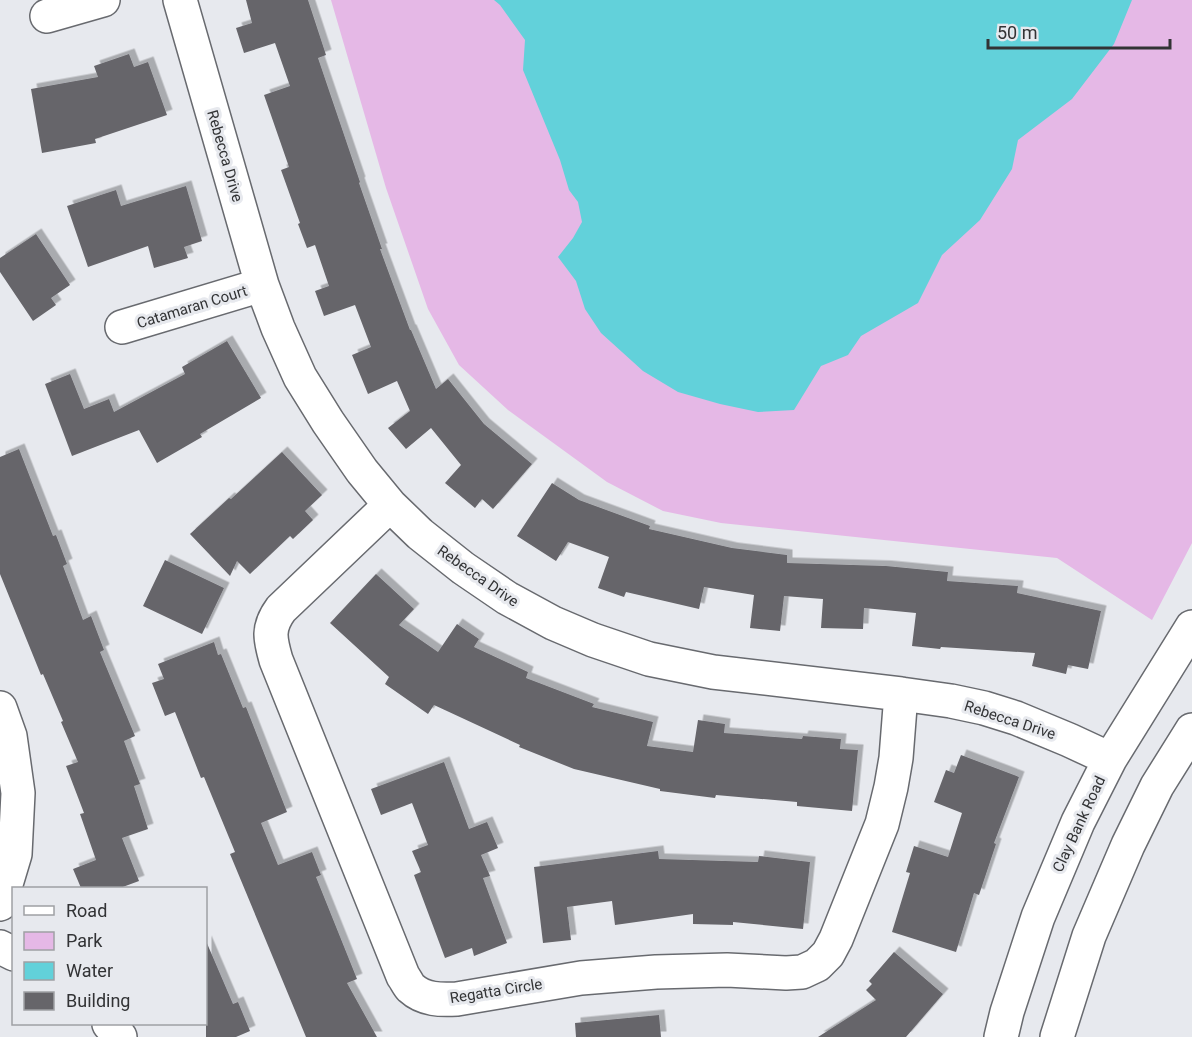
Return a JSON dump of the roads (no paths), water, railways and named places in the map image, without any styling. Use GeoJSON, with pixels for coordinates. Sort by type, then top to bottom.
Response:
{"type":"FeatureCollection","features":[{"type":"Feature","properties":{"kind":"street"},"geometry":{"type":"LineString","coordinates":[[47,16],[103,0]]}},
{"type":"Feature","properties":{"kind":"street","name":"Rebecca Drive"},"geometry":{"type":"LineString","coordinates":[[180,0],[262,285],[300,377],[362,471],[390,505],[420,534],[463,568],[507,598],[553,623],[593,640],[649,658],[713,672],[901,694],[984,708],[1016,718],[1110,759]]}},
{"type":"Feature","properties":{"kind":"street","name":"Catamaran Court"},"geometry":{"type":"LineString","coordinates":[[122,327],[262,285]]}},
{"type":"Feature","properties":{"kind":"street","name":"Regatta Circle"},"geometry":{"type":"LineString","coordinates":[[390,505],[281,609],[271,628],[272,645],[276,660],[403,976],[411,988],[423,996],[440,1000],[457,999],[581,978],[656,972],[727,970],[802,972],[817,965],[828,954],[836,939],[882,824],[896,758],[901,694]]}},
{"type":"Feature","properties":{"kind":"street","name":"Clay Bank Road"},"geometry":{"type":"LineString","coordinates":[[1001,1037],[1038,917],[1078,822],[1110,759],[1192,627]]}},
{"type":"Feature","properties":{"kind":"street"},"geometry":{"type":"LineString","coordinates":[[0,708],[10,736],[18,793],[15,854],[0,904]]}},
{"type":"Feature","properties":{"kind":"street"},"geometry":{"type":"LineString","coordinates":[[1057,1037],[1089,936],[1128,845],[1157,786],[1192,730]]}},
{"type":"Feature","properties":{"kind":"street"},"geometry":{"type":"LineString","coordinates":[[111,1025],[120,1037]]}},
{"type":"Feature","properties":{"kind":"water"},"geometry":{"type":"Polygon","coordinates":[[[494,0],[1132,0],[1114,44],[1072,99],[1018,140],[1012,169],[980,220],[942,255],[918,303],[861,336],[848,355],[821,366],[794,410],[758,412],[678,392],[643,371],[601,333],[585,309],[576,281],[558,257],[582,222],[578,202],[569,190],[560,160],[523,70],[525,40],[494,0]]]}}]}
